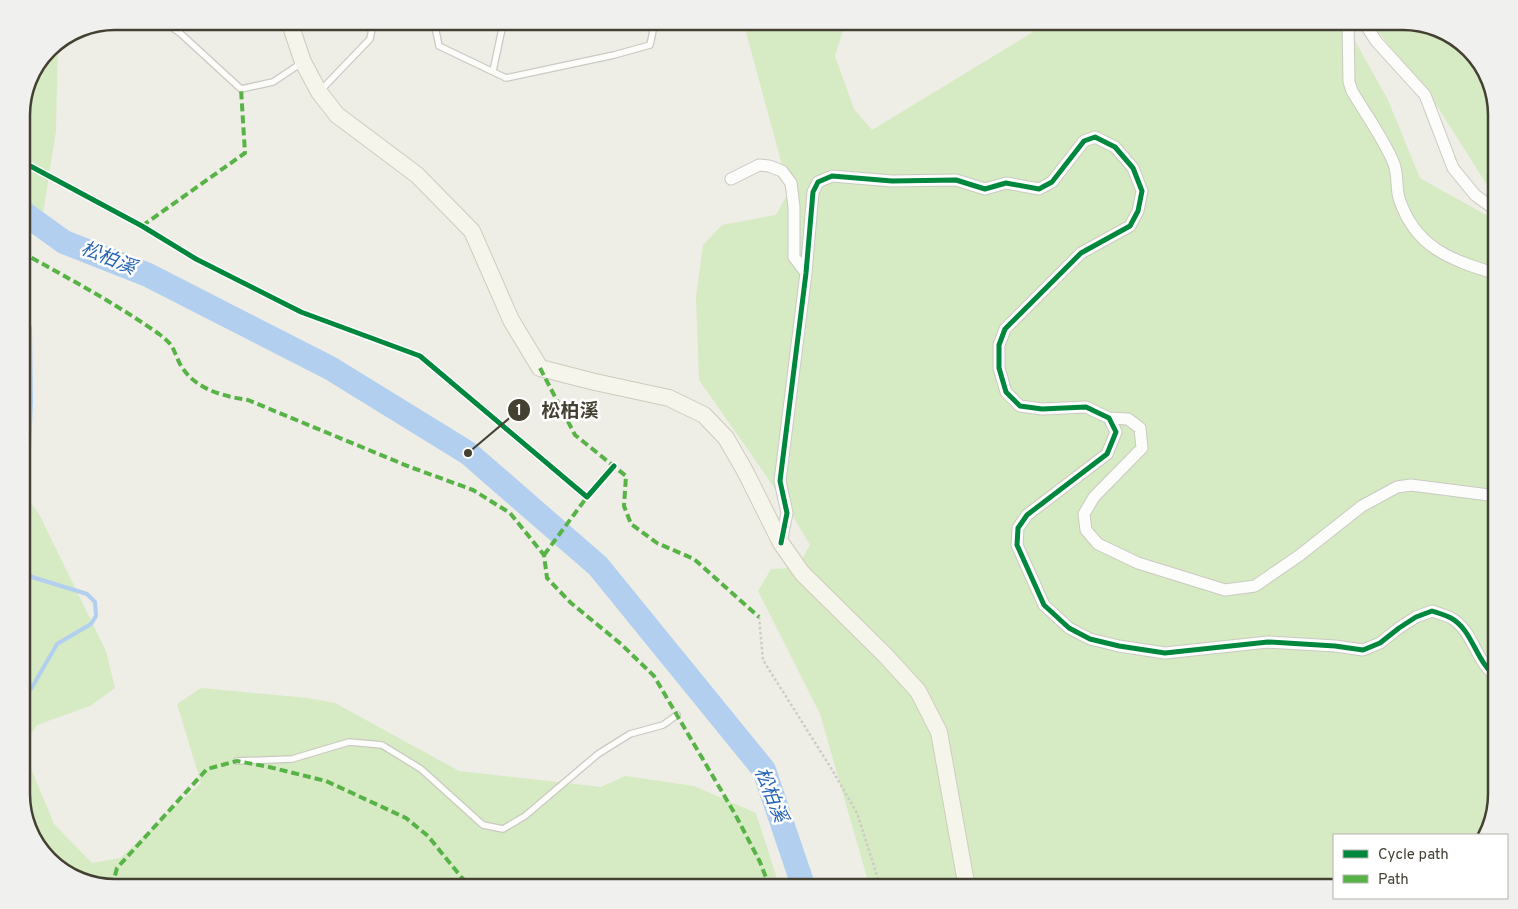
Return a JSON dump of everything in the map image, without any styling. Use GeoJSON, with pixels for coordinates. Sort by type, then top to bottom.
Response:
{"type":"FeatureCollection","features":[{"type":"Feature","properties":{"kind":"main road"},"geometry":{"type":"LineString","coordinates":[[292,30],[303,62],[319,92],[338,115],[418,175],[472,231],[511,320],[540,368],[669,398],[704,415],[726,438],[746,471],[781,543],[802,573],[885,655],[918,691],[940,732],[965,879]]}},
{"type":"Feature","properties":{"kind":"street"},"geometry":{"type":"LineString","coordinates":[[1348,30],[1349,82],[1352,91],[1394,166],[1398,196],[1406,217],[1414,229],[1435,248],[1458,262],[1488,271]]}},
{"type":"Feature","properties":{"kind":"street"},"geometry":{"type":"LineString","coordinates":[[1369,30],[1376,41],[1425,95],[1453,168],[1474,195],[1488,205]]}},
{"type":"Feature","properties":{"kind":"street"},"geometry":{"type":"LineString","coordinates":[[781,543],[787,513],[780,481],[806,273],[813,192],[818,182],[832,176],[892,181],[956,180],[985,189],[1006,183],[1039,189],[1052,182],[1084,141],[1095,137],[1114,147],[1133,168],[1142,191],[1138,211],[1130,226],[1081,253],[1005,328],[999,345],[999,368],[1006,392],[1020,406],[1042,409],[1086,407],[1109,418],[1128,419],[1140,428],[1142,448],[1094,497],[1084,514],[1086,530],[1098,544],[1138,563],[1225,590],[1255,586],[1300,555],[1362,506],[1397,487],[1411,485],[1488,495]]}},
{"type":"Feature","properties":{"kind":"street"},"geometry":{"type":"LineString","coordinates":[[731,179],[759,165],[782,170],[791,183],[794,207],[794,257],[806,273]]}},
{"type":"Feature","properties":{"kind":"street"},"geometry":{"type":"LineString","coordinates":[[1109,418],[1116,432],[1107,454],[1027,515],[1018,528],[1017,545],[1044,605],[1069,628],[1090,638],[1119,646],[1165,653],[1268,642],[1335,646],[1363,650],[1380,643],[1416,617],[1432,611],[1452,618],[1463,629],[1488,671]]}},
{"type":"Feature","properties":{"kind":"lane"},"geometry":{"type":"LineString","coordinates":[[176,30],[241,89],[273,82],[303,62]]}},
{"type":"Feature","properties":{"kind":"lane"},"geometry":{"type":"LineString","coordinates":[[319,92],[370,38],[372,30]]}},
{"type":"Feature","properties":{"kind":"lane"},"geometry":{"type":"LineString","coordinates":[[436,30],[439,46],[506,78],[614,55],[650,45],[653,30]]}},
{"type":"Feature","properties":{"kind":"lane"},"geometry":{"type":"LineString","coordinates":[[493,71],[502,30]]}},
{"type":"Feature","properties":{"kind":"lane"},"geometry":{"type":"LineString","coordinates":[[237,761],[292,759],[349,742],[382,746],[421,769],[483,826],[503,829],[525,816],[598,754],[630,734],[663,725],[677,715]]}},
{"type":"Feature","properties":{"kind":"path"},"geometry":{"type":"LineString","coordinates":[[759,617],[763,660],[857,813],[878,879]]}},
{"type":"Feature","properties":{"kind":"green space"},"geometry":{"type":"Polygon","coordinates":[[[745,30],[843,30],[835,56],[854,109],[872,130],[1033,32],[1032,30],[1349,30],[1388,100],[1420,178],[1488,216],[1488,794],[1485,816],[1478,834],[1333,834],[1333,879],[867,879],[820,714],[758,591],[771,569],[797,568],[810,545],[783,500],[699,380],[696,297],[703,245],[722,225],[776,215],[789,191],[745,30]]]}},
{"type":"Feature","properties":{"kind":"green space"},"geometry":{"type":"Polygon","coordinates":[[[1377,30],[1414,31],[1436,36],[1459,51],[1474,68],[1483,88],[1488,109],[1488,187],[1439,109],[1377,30]]]}},
{"type":"Feature","properties":{"kind":"green space"},"geometry":{"type":"Polygon","coordinates":[[[58,52],[56,131],[40,232],[30,230],[30,109],[39,77],[58,52]]]}},
{"type":"Feature","properties":{"kind":"green space"},"geometry":{"type":"Polygon","coordinates":[[[30,502],[39,514],[106,651],[115,688],[90,706],[37,725],[30,735],[30,502]]]}},
{"type":"Feature","properties":{"kind":"green space"},"geometry":{"type":"Polygon","coordinates":[[[201,688],[308,698],[335,703],[459,771],[601,787],[625,776],[694,786],[756,813],[777,879],[115,879],[93,876],[72,868],[55,854],[44,841],[32,811],[30,800],[30,766],[54,824],[92,863],[120,858],[201,783],[177,704],[201,688]]]}},
{"type":"Feature","properties":{"kind":"waterway","name":"松柏溪"},"geometry":{"type":"LineString","coordinates":[[30,217],[64,242],[148,275],[330,368],[468,453],[598,566],[764,770],[801,879]]}},
{"type":"Feature","properties":{"kind":"waterway"},"geometry":{"type":"LineString","coordinates":[[30,328],[30,426]]}},
{"type":"Feature","properties":{"kind":"waterway"},"geometry":{"type":"LineString","coordinates":[[30,575],[87,594],[95,602],[96,616],[91,624],[57,644],[30,690]]}},
{"type":"Feature","properties":{"kind":"marked path"},"geometry":{"type":"LineString","coordinates":[[142,226],[245,153],[241,89]]}},
{"type":"Feature","properties":{"kind":"marked path"},"geometry":{"type":"LineString","coordinates":[[30,257],[108,301],[159,334],[171,345],[186,373],[193,380],[210,390],[248,400],[410,467],[473,490],[510,513],[544,555],[547,578],[571,603],[621,644],[654,676],[735,814],[760,862],[767,879]]}},
{"type":"Feature","properties":{"kind":"marked path"},"geometry":{"type":"LineString","coordinates":[[540,368],[575,435],[626,476],[624,506],[631,524],[657,543],[694,559],[759,617]]}},
{"type":"Feature","properties":{"kind":"marked path"},"geometry":{"type":"LineString","coordinates":[[544,555],[587,497]]}},
{"type":"Feature","properties":{"kind":"marked path"},"geometry":{"type":"LineString","coordinates":[[114,879],[117,868],[207,769],[237,761],[326,781],[406,818],[428,836],[463,879]]}},
{"type":"Feature","properties":{"kind":"cycle path"},"geometry":{"type":"LineString","coordinates":[[781,543],[787,513],[780,481],[806,273],[813,192],[818,182],[832,176],[892,181],[956,180],[985,189],[1006,183],[1039,189],[1052,182],[1084,141],[1095,137],[1115,147],[1133,168],[1142,191],[1138,211],[1130,226],[1081,253],[1005,329],[999,345],[999,368],[1006,392],[1020,406],[1042,409],[1086,407],[1109,418],[1116,432],[1107,454],[1027,515],[1018,528],[1017,545],[1044,605],[1069,628],[1090,639],[1119,646],[1165,653],[1268,642],[1335,646],[1363,650],[1380,643],[1416,617],[1432,611],[1449,617],[1465,630],[1488,669]]}},
{"type":"Feature","properties":{"kind":"cycle path"},"geometry":{"type":"LineString","coordinates":[[30,166],[142,226],[196,259],[301,312],[420,356],[587,497],[614,466]]}},
{"type":"Feature","properties":{"kind":"place","name":"松柏溪"},"geometry":{"type":"Point","coordinates":[468,453]}}]}
